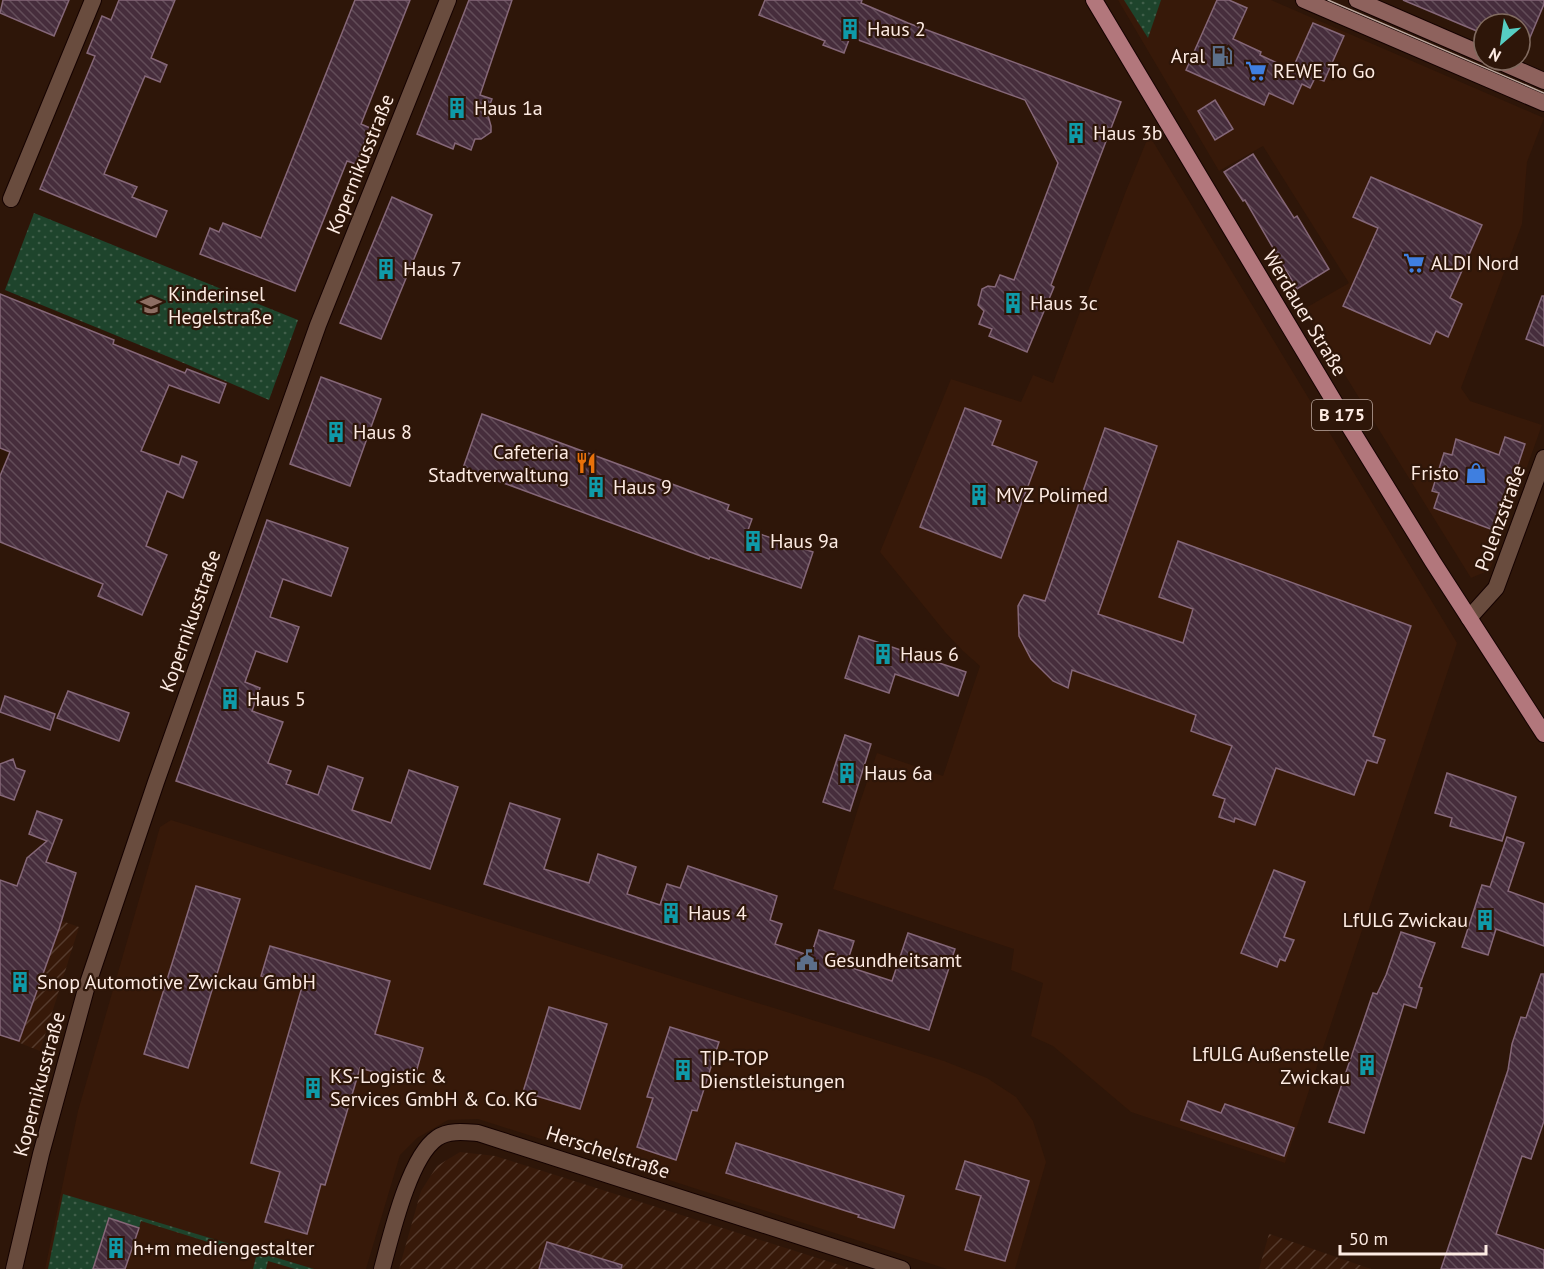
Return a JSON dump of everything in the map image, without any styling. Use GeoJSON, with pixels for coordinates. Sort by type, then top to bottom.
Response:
{"type":"FeatureCollection","features":[{"type":"Feature","properties":{"kind":"main road","name":"Werdauer Straße"},"geometry":{"type":"LineString","coordinates":[[1094,0],[1285,322],[1544,734]]}},
{"type":"Feature","properties":{"kind":"main road"},"geometry":{"type":"LineString","coordinates":[[1304,0],[1544,103]]}},
{"type":"Feature","properties":{"kind":"main road"},"geometry":{"type":"LineString","coordinates":[[1357,0],[1472,50]]}},
{"type":"Feature","properties":{"kind":"main road"},"geometry":{"type":"LineString","coordinates":[[1523,72],[1544,81]]}},
{"type":"Feature","properties":{"kind":"street"},"geometry":{"type":"LineString","coordinates":[[11,199],[93,0]]}},
{"type":"Feature","properties":{"kind":"street","name":"Kopernikusstraße"},"geometry":{"type":"LineString","coordinates":[[14,1269],[41,1154],[86,989],[156,782],[318,325],[448,0]]}},
{"type":"Feature","properties":{"kind":"street","name":"Polenzstraße"},"geometry":{"type":"LineString","coordinates":[[1469,618],[1496,588],[1544,458]]}},
{"type":"Feature","properties":{"kind":"street","name":"Herschelstraße"},"geometry":{"type":"LineString","coordinates":[[382,1269],[399,1211],[425,1149],[438,1136],[459,1131],[478,1133],[902,1269]]}},
{"type":"Feature","properties":{"kind":"shaded area"},"geometry":{"type":"Polygon","coordinates":[[[1118,0],[1271,0],[1544,118],[1527,162],[1522,224],[1461,388],[1470,401],[1542,425],[1490,570],[1471,578],[1304,309],[1349,283],[1263,146],[1219,171],[1118,0]]]}},
{"type":"Feature","properties":{"kind":"shaded area"},"geometry":{"type":"Polygon","coordinates":[[[1149,135],[1457,643],[1285,1163],[1131,1112],[1053,1046],[1031,1036],[1043,983],[1011,970],[1014,949],[833,889],[877,753],[943,776],[980,666],[945,632],[880,552],[951,379],[1021,402],[1033,375],[1053,383],[1149,135]]]}},
{"type":"Feature","properties":{"kind":"shaded area"},"geometry":{"type":"Polygon","coordinates":[[[171,820],[944,1061],[987,1078],[1016,1097],[1033,1121],[1046,1162],[1015,1269],[947,1269],[478,1119],[448,1120],[417,1138],[400,1155],[366,1269],[45,1269],[78,1111],[160,827],[171,820]]]}},
{"type":"Feature","properties":{"kind":"shaded area","name":"Snop Automotive Zwickau GmbH"},"geometry":{"type":"Polygon","coordinates":[[[0,899],[79,927],[40,1051],[0,1035],[0,899]]]}},
{"type":"Feature","properties":{"kind":"shaded area"},"geometry":{"type":"Polygon","coordinates":[[[460,1152],[495,1156],[852,1269],[399,1269],[421,1191],[437,1166],[460,1152]]]}},
{"type":"Feature","properties":{"kind":"shaded area"},"geometry":{"type":"Polygon","coordinates":[[[1269,1234],[1371,1269],[1259,1269],[1269,1234]]]}},
{"type":"Feature","properties":{"kind":"green space"},"geometry":{"type":"Polygon","coordinates":[[[1124,0],[1161,0],[1148,38],[1124,0]]]}},
{"type":"Feature","properties":{"kind":"green space","name":"Kinderinsel Hegelstraße"},"geometry":{"type":"Polygon","coordinates":[[[34,213],[298,320],[269,400],[5,290],[34,213]]]}},
{"type":"Feature","properties":{"kind":"green space"},"geometry":{"type":"Polygon","coordinates":[[[63,1194],[314,1269],[295,1269],[268,1261],[266,1269],[253,1269],[256,1257],[141,1221],[139,1228],[109,1218],[93,1269],[48,1269],[63,1194]]]}},
{"type":"Feature","properties":{"kind":"building"},"geometry":{"type":"Polygon","coordinates":[[[3,0],[69,0],[54,36],[0,13],[3,0]]]}},
{"type":"Feature","properties":{"kind":"building"},"geometry":{"type":"Polygon","coordinates":[[[119,0],[175,0],[151,58],[167,65],[160,82],[145,76],[104,174],[137,187],[132,197],[167,211],[156,237],[40,189],[95,56],[87,53],[102,16],[111,20],[119,0]]]}},
{"type":"Feature","properties":{"kind":"building"},"geometry":{"type":"Polygon","coordinates":[[[355,0],[410,0],[361,124],[370,128],[356,164],[347,161],[295,291],[200,254],[210,228],[219,232],[223,223],[261,238],[355,0]]]}},
{"type":"Feature","properties":{"kind":"building","name":"Haus 1a"},"geometry":{"type":"Polygon","coordinates":[[[469,0],[512,0],[480,95],[492,99],[487,112],[491,132],[481,139],[475,139],[471,150],[455,143],[453,149],[417,134],[469,0]]]}},
{"type":"Feature","properties":{"kind":"building"},"geometry":{"type":"Polygon","coordinates":[[[765,0],[862,0],[861,3],[908,23],[1121,102],[1051,285],[1054,287],[1027,352],[989,336],[992,329],[979,324],[984,311],[978,305],[982,289],[988,286],[995,287],[1000,275],[1014,280],[1058,163],[1025,100],[850,37],[844,53],[823,45],[825,41],[759,15],[765,0]]]}},
{"type":"Feature","properties":{"kind":"building"},"geometry":{"type":"Polygon","coordinates":[[[1217,0],[1229,0],[1247,8],[1233,39],[1292,70],[1313,23],[1344,36],[1324,81],[1315,78],[1310,88],[1302,84],[1293,104],[1269,93],[1264,105],[1186,70],[1217,0]]]}},
{"type":"Feature","properties":{"kind":"building"},"geometry":{"type":"Polygon","coordinates":[[[1403,0],[1544,0],[1532,33],[1532,12],[1472,12],[1472,29],[1403,0]]]}},
{"type":"Feature","properties":{"kind":"building"},"geometry":{"type":"Polygon","coordinates":[[[1215,100],[1233,129],[1215,140],[1198,111],[1215,100]]]}},
{"type":"Feature","properties":{"kind":"building"},"geometry":{"type":"Polygon","coordinates":[[[1253,154],[1294,218],[1297,216],[1329,269],[1297,289],[1245,200],[1243,201],[1224,172],[1253,154]]]}},
{"type":"Feature","properties":{"kind":"building","name":"ALDI Nord"},"geometry":{"type":"Polygon","coordinates":[[[1371,177],[1482,225],[1450,298],[1462,304],[1448,337],[1436,331],[1430,344],[1343,306],[1378,228],[1353,217],[1371,177]]]}},
{"type":"Feature","properties":{"kind":"building","name":"Haus 7"},"geometry":{"type":"Polygon","coordinates":[[[392,197],[432,215],[381,339],[340,323],[392,197]]]}},
{"type":"Feature","properties":{"kind":"building"},"geometry":{"type":"Polygon","coordinates":[[[0,294],[114,340],[113,344],[185,373],[187,369],[226,384],[219,403],[169,385],[141,451],[179,465],[182,456],[197,462],[183,498],[167,491],[146,546],[167,555],[142,615],[98,596],[103,584],[0,542],[0,476],[10,452],[0,448],[0,294]]]}},
{"type":"Feature","properties":{"kind":"building"},"geometry":{"type":"Polygon","coordinates":[[[1542,296],[1544,296],[1544,346],[1526,339],[1542,296]]]}},
{"type":"Feature","properties":{"kind":"building","name":"Haus 8"},"geometry":{"type":"Polygon","coordinates":[[[321,377],[381,399],[350,486],[290,464],[321,377]]]}},
{"type":"Feature","properties":{"kind":"building","name":"MVZ Polimed"},"geometry":{"type":"Polygon","coordinates":[[[965,408],[1001,421],[992,445],[1037,462],[1001,558],[920,527],[965,408]]]}},
{"type":"Feature","properties":{"kind":"building","name":"Haus 9"},"geometry":{"type":"Polygon","coordinates":[[[482,414],[729,505],[727,510],[752,519],[748,530],[813,552],[801,588],[710,557],[709,559],[463,468],[482,414]]]}},
{"type":"Feature","properties":{"kind":"building"},"geometry":{"type":"Polygon","coordinates":[[[1105,428],[1157,446],[1098,614],[1183,643],[1193,609],[1159,597],[1178,541],[1411,626],[1373,736],[1385,740],[1377,763],[1367,760],[1354,795],[1276,768],[1255,825],[1235,818],[1234,822],[1219,817],[1225,799],[1213,795],[1232,746],[1191,731],[1196,715],[1072,670],[1068,688],[1053,681],[1031,659],[1019,636],[1018,606],[1024,595],[1045,601],[1105,428]]]}},
{"type":"Feature","properties":{"kind":"building","name":"Fristo"},"geometry":{"type":"Polygon","coordinates":[[[1505,437],[1525,444],[1496,531],[1434,508],[1439,493],[1432,491],[1444,453],[1452,455],[1456,439],[1499,455],[1505,437]]]}},
{"type":"Feature","properties":{"kind":"building","name":"Haus 5"},"geometry":{"type":"Polygon","coordinates":[[[267,520],[348,548],[331,596],[283,579],[270,617],[299,627],[287,662],[256,651],[245,682],[260,688],[252,711],[283,722],[268,763],[291,771],[286,784],[318,795],[328,766],[363,778],[352,810],[391,823],[409,770],[458,787],[430,869],[176,781],[267,520]]]}},
{"type":"Feature","properties":{"kind":"building","name":"Haus 6"},"geometry":{"type":"Polygon","coordinates":[[[859,636],[966,672],[958,696],[895,674],[889,693],[845,678],[859,636]]]}},
{"type":"Feature","properties":{"kind":"building"},"geometry":{"type":"Polygon","coordinates":[[[68,691],[129,713],[119,741],[57,718],[68,691]]]}},
{"type":"Feature","properties":{"kind":"building"},"geometry":{"type":"Polygon","coordinates":[[[5,696],[55,714],[50,730],[0,712],[5,696]]]}},
{"type":"Feature","properties":{"kind":"building","name":"Haus 6a"},"geometry":{"type":"Polygon","coordinates":[[[845,735],[871,744],[850,811],[823,802],[845,735]]]}},
{"type":"Feature","properties":{"kind":"building"},"geometry":{"type":"Polygon","coordinates":[[[13,759],[16,768],[25,771],[14,800],[0,795],[0,764],[13,759]]]}},
{"type":"Feature","properties":{"kind":"building"},"geometry":{"type":"Polygon","coordinates":[[[1447,773],[1516,797],[1502,841],[1450,826],[1452,818],[1435,813],[1447,773]]]}},
{"type":"Feature","properties":{"kind":"building","name":"Haus 4"},"geometry":{"type":"Polygon","coordinates":[[[510,803],[560,819],[544,869],[589,883],[598,854],[636,867],[627,894],[660,905],[667,884],[680,888],[688,866],[777,896],[770,920],[782,924],[775,944],[811,956],[819,930],[854,941],[846,966],[892,981],[908,933],[955,949],[929,1030],[484,884],[510,803]]]}},
{"type":"Feature","properties":{"kind":"building"},"geometry":{"type":"Polygon","coordinates":[[[37,811],[62,820],[46,862],[76,873],[59,929],[19,1041],[0,1035],[0,880],[17,886],[27,858],[47,841],[29,834],[37,811]]]}},
{"type":"Feature","properties":{"kind":"building"},"geometry":{"type":"Polygon","coordinates":[[[1507,837],[1524,843],[1508,891],[1544,904],[1544,946],[1496,929],[1488,955],[1462,947],[1482,885],[1490,887],[1507,837]]]}},
{"type":"Feature","properties":{"kind":"building"},"geometry":{"type":"Polygon","coordinates":[[[1274,870],[1305,882],[1284,937],[1294,940],[1285,961],[1280,959],[1277,967],[1241,953],[1274,870]]]}},
{"type":"Feature","properties":{"kind":"building"},"geometry":{"type":"Polygon","coordinates":[[[196,886],[240,899],[188,1068],[144,1054],[196,886]]]}},
{"type":"Feature","properties":{"kind":"building","name":"LfULG Außenstelle Zwickau"},"geometry":{"type":"Polygon","coordinates":[[[1401,932],[1435,943],[1419,987],[1422,988],[1416,1008],[1404,1004],[1364,1133],[1329,1122],[1373,993],[1377,994],[1386,975],[1401,932]]]}},
{"type":"Feature","properties":{"kind":"building","name":"KS-Logistic & Services GmbH & Co. KG"},"geometry":{"type":"Polygon","coordinates":[[[270,946],[390,981],[375,1034],[423,1048],[413,1083],[360,1068],[325,1185],[321,1184],[307,1234],[265,1222],[280,1172],[251,1163],[302,987],[261,976],[270,946]]]}},
{"type":"Feature","properties":{"kind":"building"},"geometry":{"type":"Polygon","coordinates":[[[1541,974],[1544,974],[1544,1121],[1531,1159],[1522,1156],[1496,1234],[1544,1250],[1544,1269],[1441,1269],[1508,1070],[1512,1044],[1521,1017],[1526,1018],[1541,974]]]}},
{"type":"Feature","properties":{"kind":"building"},"geometry":{"type":"Polygon","coordinates":[[[549,1007],[607,1024],[580,1109],[523,1092],[549,1007]]]}},
{"type":"Feature","properties":{"kind":"building","name":"TIP-TOP Dienstleistungen"},"geometry":{"type":"Polygon","coordinates":[[[670,1027],[719,1042],[697,1111],[692,1110],[676,1160],[637,1147],[653,1098],[647,1097],[670,1027]]]}},
{"type":"Feature","properties":{"kind":"building"},"geometry":{"type":"Polygon","coordinates":[[[1188,1101],[1221,1113],[1225,1104],[1294,1128],[1284,1156],[1181,1120],[1188,1101]]]}},
{"type":"Feature","properties":{"kind":"building"},"geometry":{"type":"Polygon","coordinates":[[[736,1143],[904,1196],[894,1228],[726,1173],[736,1143]]]}},
{"type":"Feature","properties":{"kind":"building"},"geometry":{"type":"Polygon","coordinates":[[[965,1161],[1029,1181],[1005,1261],[965,1250],[981,1196],[956,1189],[965,1161]]]}},
{"type":"Feature","properties":{"kind":"building","name":"h+m mediengestalter"},"geometry":{"type":"Polygon","coordinates":[[[109,1218],[139,1228],[125,1269],[93,1269],[109,1218]]]}},
{"type":"Feature","properties":{"kind":"building"},"geometry":{"type":"Polygon","coordinates":[[[547,1242],[622,1265],[621,1269],[539,1269],[547,1242]]]}},
{"type":"Feature","properties":{"kind":"tram line"},"geometry":{"type":"LineString","coordinates":[[1328,0],[1544,93]]}},
{"type":"Feature","properties":{"kind":"place","name":"Haus 2"},"geometry":{"type":"Point","coordinates":[850,29]}},
{"type":"Feature","properties":{"kind":"place","name":"Aral"},"geometry":{"type":"Point","coordinates":[1222,56]}},
{"type":"Feature","properties":{"kind":"place","name":"REWE To Go"},"geometry":{"type":"Point","coordinates":[1256,71]}},
{"type":"Feature","properties":{"kind":"place","name":"Haus 1a"},"geometry":{"type":"Point","coordinates":[457,108]}},
{"type":"Feature","properties":{"kind":"place","name":"Haus 3b"},"geometry":{"type":"Point","coordinates":[1076,133]}},
{"type":"Feature","properties":{"kind":"place","name":"ALDI Nord"},"geometry":{"type":"Point","coordinates":[1414,263]}},
{"type":"Feature","properties":{"kind":"place","name":"Haus 7"},"geometry":{"type":"Point","coordinates":[386,269]}},
{"type":"Feature","properties":{"kind":"place","name":"Haus 3c"},"geometry":{"type":"Point","coordinates":[1013,303]}},
{"type":"Feature","properties":{"kind":"place","name":"Kinderinsel Hegelstraße"},"geometry":{"type":"Point","coordinates":[151,305]}},
{"type":"Feature","properties":{"kind":"place","name":"Haus 8"},"geometry":{"type":"Point","coordinates":[336,432]}},
{"type":"Feature","properties":{"kind":"place","name":"Cafeteria Stadtverwaltung"},"geometry":{"type":"Point","coordinates":[586,463]}},
{"type":"Feature","properties":{"kind":"place","name":"Fristo"},"geometry":{"type":"Point","coordinates":[1476,473]}},
{"type":"Feature","properties":{"kind":"place","name":"Haus 9"},"geometry":{"type":"Point","coordinates":[596,487]}},
{"type":"Feature","properties":{"kind":"place","name":"MVZ Polimed"},"geometry":{"type":"Point","coordinates":[979,495]}},
{"type":"Feature","properties":{"kind":"place","name":"Haus 9a"},"geometry":{"type":"Point","coordinates":[753,541]}},
{"type":"Feature","properties":{"kind":"place","name":"Haus 6"},"geometry":{"type":"Point","coordinates":[883,654]}},
{"type":"Feature","properties":{"kind":"place","name":"Haus 5"},"geometry":{"type":"Point","coordinates":[230,699]}},
{"type":"Feature","properties":{"kind":"place","name":"Haus 6a"},"geometry":{"type":"Point","coordinates":[847,773]}},
{"type":"Feature","properties":{"kind":"place","name":"Haus 4"},"geometry":{"type":"Point","coordinates":[671,913]}},
{"type":"Feature","properties":{"kind":"place","name":"LfULG Zwickau"},"geometry":{"type":"Point","coordinates":[1485,920]}},
{"type":"Feature","properties":{"kind":"place","name":"Gesundheitsamt"},"geometry":{"type":"Point","coordinates":[807,960]}},
{"type":"Feature","properties":{"kind":"place","name":"Snop Automotive Zwickau GmbH"},"geometry":{"type":"Point","coordinates":[20,982]}},
{"type":"Feature","properties":{"kind":"place","name":"LfULG Außenstelle Zwickau"},"geometry":{"type":"Point","coordinates":[1367,1065]}},
{"type":"Feature","properties":{"kind":"place","name":"TIP-TOP Dienstleistungen"},"geometry":{"type":"Point","coordinates":[683,1070]}},
{"type":"Feature","properties":{"kind":"place","name":"KS-Logistic & Services GmbH & Co. KG"},"geometry":{"type":"Point","coordinates":[313,1088]}},
{"type":"Feature","properties":{"kind":"place","name":"h+m mediengestalter"},"geometry":{"type":"Point","coordinates":[116,1248]}}]}
